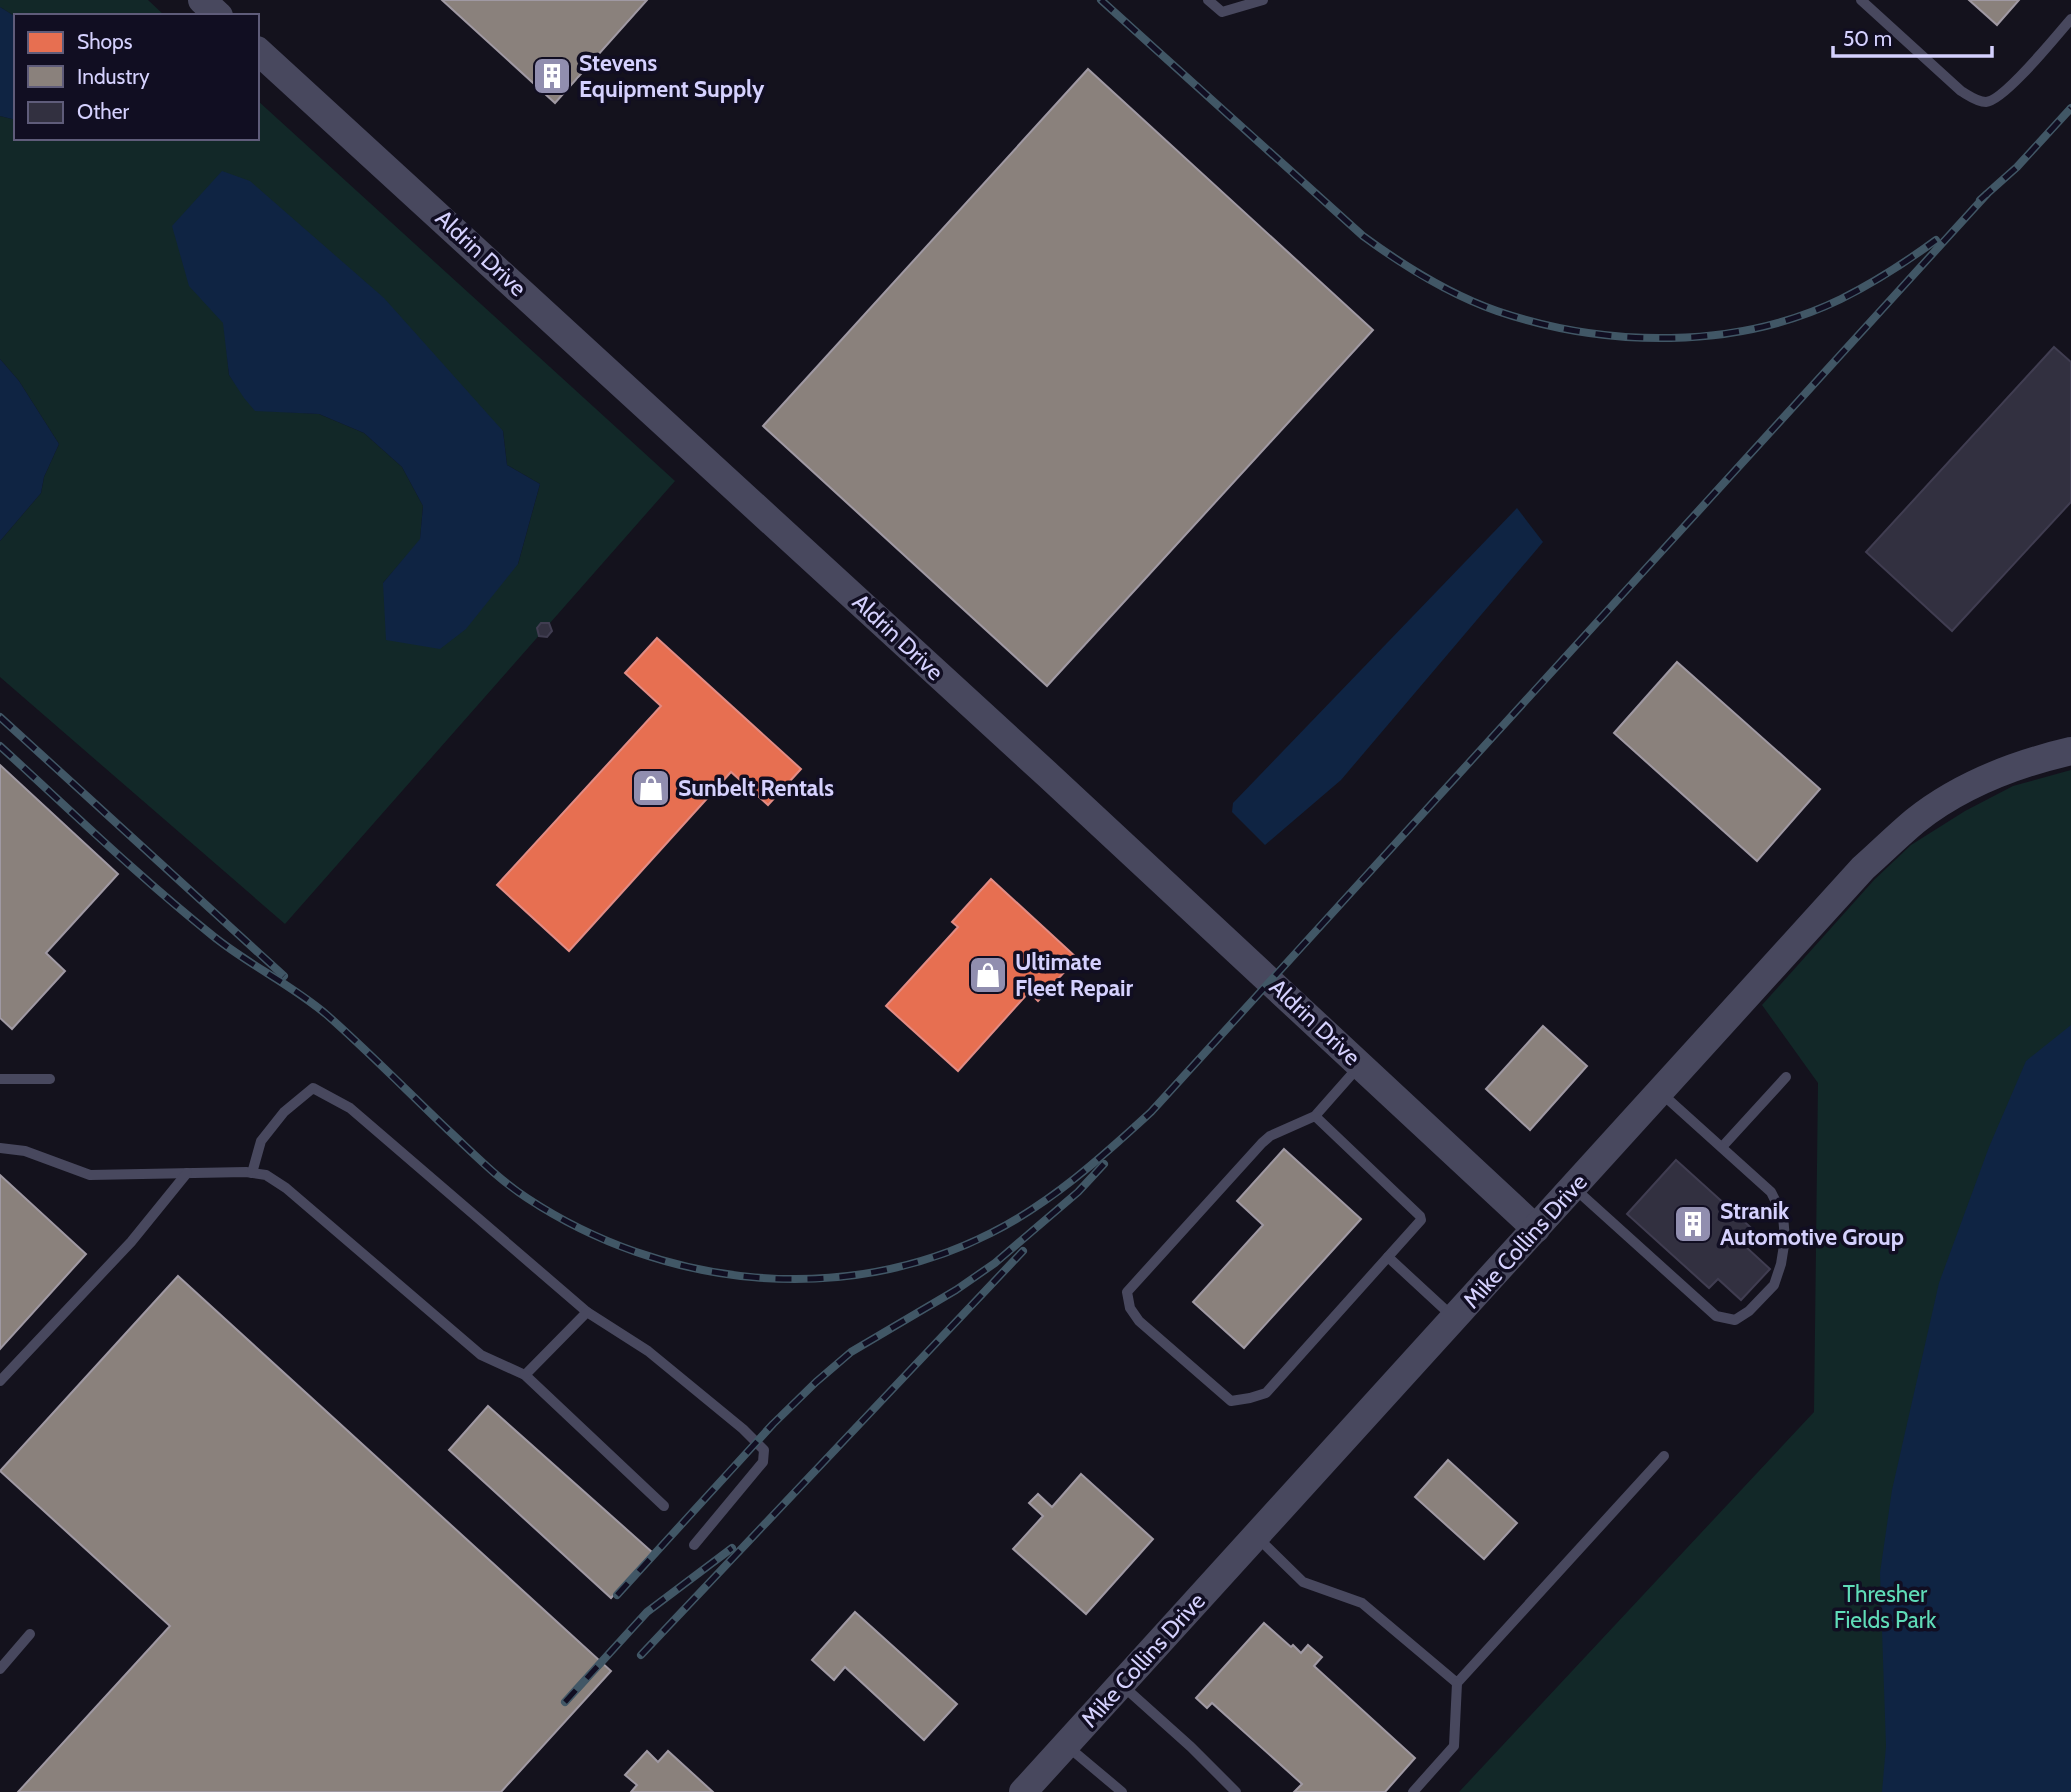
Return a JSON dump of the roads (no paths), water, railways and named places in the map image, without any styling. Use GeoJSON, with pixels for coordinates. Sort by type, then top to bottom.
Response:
{"type":"FeatureCollection","features":[{"type":"Feature","properties":{"kind":"street"},"geometry":{"type":"LineString","coordinates":[[202,0],[217,14]]}},
{"type":"Feature","properties":{"kind":"street","name":"Aldrin Drive"},"geometry":{"type":"LineString","coordinates":[[259,52],[841,584],[1536,1229]]}},
{"type":"Feature","properties":{"kind":"street","name":"Mike Collins Drive"},"geometry":{"type":"LineString","coordinates":[[1023,1792],[1863,869],[1916,820],[1973,784],[2030,760],[2071,751]]}},
{"type":"Feature","properties":{"kind":"lane"},"geometry":{"type":"LineString","coordinates":[[1208,0],[1222,12],[1263,0]]}},
{"type":"Feature","properties":{"kind":"lane"},"geometry":{"type":"LineString","coordinates":[[1861,0],[1961,91],[1973,99],[1986,102],[1998,97],[2010,87],[2071,19]]}},
{"type":"Feature","properties":{"kind":"lane"},"geometry":{"type":"LineString","coordinates":[[1315,1116],[1420,1216],[1421,1220],[1266,1392],[1231,1401],[1139,1321],[1130,1308],[1127,1292],[1262,1143],[1270,1136],[1315,1116],[1360,1064]]}},
{"type":"Feature","properties":{"kind":"lane"},"geometry":{"type":"LineString","coordinates":[[1722,1147],[1786,1077]]}},
{"type":"Feature","properties":{"kind":"lane"},"geometry":{"type":"LineString","coordinates":[[0,1079],[50,1079]]}},
{"type":"Feature","properties":{"kind":"lane"},"geometry":{"type":"LineString","coordinates":[[252,1173],[261,1141],[284,1112],[313,1088],[350,1108],[587,1312],[648,1351],[743,1429],[764,1450],[763,1462],[694,1545]]}},
{"type":"Feature","properties":{"kind":"lane"},"geometry":{"type":"LineString","coordinates":[[1573,1187],[1716,1316],[1735,1321],[1749,1311],[1774,1285],[1785,1239],[1783,1216],[1771,1192],[1660,1092]]}},
{"type":"Feature","properties":{"kind":"lane"},"geometry":{"type":"LineString","coordinates":[[0,1148],[25,1151],[90,1175],[266,1175],[286,1188],[481,1355],[525,1375],[664,1506]]}},
{"type":"Feature","properties":{"kind":"lane"},"geometry":{"type":"LineString","coordinates":[[0,1381],[131,1242],[187,1174]]}},
{"type":"Feature","properties":{"kind":"lane"},"geometry":{"type":"LineString","coordinates":[[1388,1257],[1455,1318]]}},
{"type":"Feature","properties":{"kind":"lane"},"geometry":{"type":"LineString","coordinates":[[525,1375],[587,1312]]}},
{"type":"Feature","properties":{"kind":"lane"},"geometry":{"type":"LineString","coordinates":[[1413,1792],[1454,1746],[1457,1683],[1664,1456]]}},
{"type":"Feature","properties":{"kind":"lane"},"geometry":{"type":"LineString","coordinates":[[1256,1536],[1303,1582],[1362,1603],[1457,1683]]}},
{"type":"Feature","properties":{"kind":"lane"},"geometry":{"type":"LineString","coordinates":[[0,1669],[30,1634]]}},
{"type":"Feature","properties":{"kind":"lane"},"geometry":{"type":"LineString","coordinates":[[1121,1684],[1236,1792]]}},
{"type":"Feature","properties":{"kind":"lane"},"geometry":{"type":"LineString","coordinates":[[1066,1745],[1122,1792]]}},
{"type":"Feature","properties":{"kind":"water"},"geometry":{"type":"Polygon","coordinates":[[[0,7],[14,16],[14,120],[0,116],[0,7]]]}},
{"type":"Feature","properties":{"kind":"water"},"geometry":{"type":"Polygon","coordinates":[[[222,171],[250,181],[384,298],[503,431],[507,465],[540,484],[518,564],[466,629],[440,649],[386,640],[383,583],[420,539],[423,506],[402,467],[364,433],[319,414],[255,411],[229,375],[223,323],[189,286],[172,226],[222,171]]]}},
{"type":"Feature","properties":{"kind":"water"},"geometry":{"type":"Polygon","coordinates":[[[0,359],[19,381],[59,444],[44,477],[41,493],[0,541],[0,359]]]}},
{"type":"Feature","properties":{"kind":"water"},"geometry":{"type":"Polygon","coordinates":[[[1517,508],[1543,542],[1341,780],[1265,845],[1232,812],[1233,803],[1517,508]]]}},
{"type":"Feature","properties":{"kind":"water"},"geometry":{"type":"Polygon","coordinates":[[[2071,1025],[2071,1792],[1882,1792],[1886,1746],[1880,1573],[1892,1490],[1939,1283],[1989,1147],[2026,1061],[2071,1025]]]}},
{"type":"Feature","properties":{"kind":"railway"},"geometry":{"type":"LineString","coordinates":[[1101,0],[1363,236],[1444,288],[1497,311],[1582,332],[1626,337],[1671,338],[1759,328],[1801,316],[1841,299],[1866,286],[1936,240]]}},
{"type":"Feature","properties":{"kind":"railway"},"geometry":{"type":"LineString","coordinates":[[1980,200],[2017,167],[2071,108]]}},
{"type":"Feature","properties":{"kind":"railway"},"geometry":{"type":"LineString","coordinates":[[0,746],[185,914],[327,1015],[516,1191],[580,1228],[636,1252],[695,1268],[755,1277],[815,1279],[876,1272],[934,1257],[991,1233],[1034,1208],[1095,1162],[1151,1112],[1987,194]]}},
{"type":"Feature","properties":{"kind":"railway"},"geometry":{"type":"LineString","coordinates":[[0,717],[284,976]]}},
{"type":"Feature","properties":{"kind":"railway"},"geometry":{"type":"LineString","coordinates":[[617,1595],[773,1424],[816,1382],[851,1352],[956,1290],[995,1263],[1078,1192],[1104,1164]]}},
{"type":"Feature","properties":{"kind":"railway"},"geometry":{"type":"LineString","coordinates":[[641,1655],[1023,1251]]}},
{"type":"Feature","properties":{"kind":"railway"},"geometry":{"type":"LineString","coordinates":[[565,1702],[647,1612],[732,1548]]}},
{"type":"Feature","properties":{"kind":"place","name":"Stevens Equipment Supply"},"geometry":{"type":"Point","coordinates":[552,76]}},
{"type":"Feature","properties":{"kind":"place","name":"Sunbelt Rentals"},"geometry":{"type":"Point","coordinates":[651,788]}},
{"type":"Feature","properties":{"kind":"place","name":"Ultimate Fleet Repair"},"geometry":{"type":"Point","coordinates":[988,975]}},
{"type":"Feature","properties":{"kind":"place","name":"Stranik Automotive Group"},"geometry":{"type":"Point","coordinates":[1693,1224]}},
{"type":"Feature","properties":{"kind":"park label","name":"Thresher Fields Park"},"geometry":{"type":"Point","coordinates":[1885,1607]}}]}
